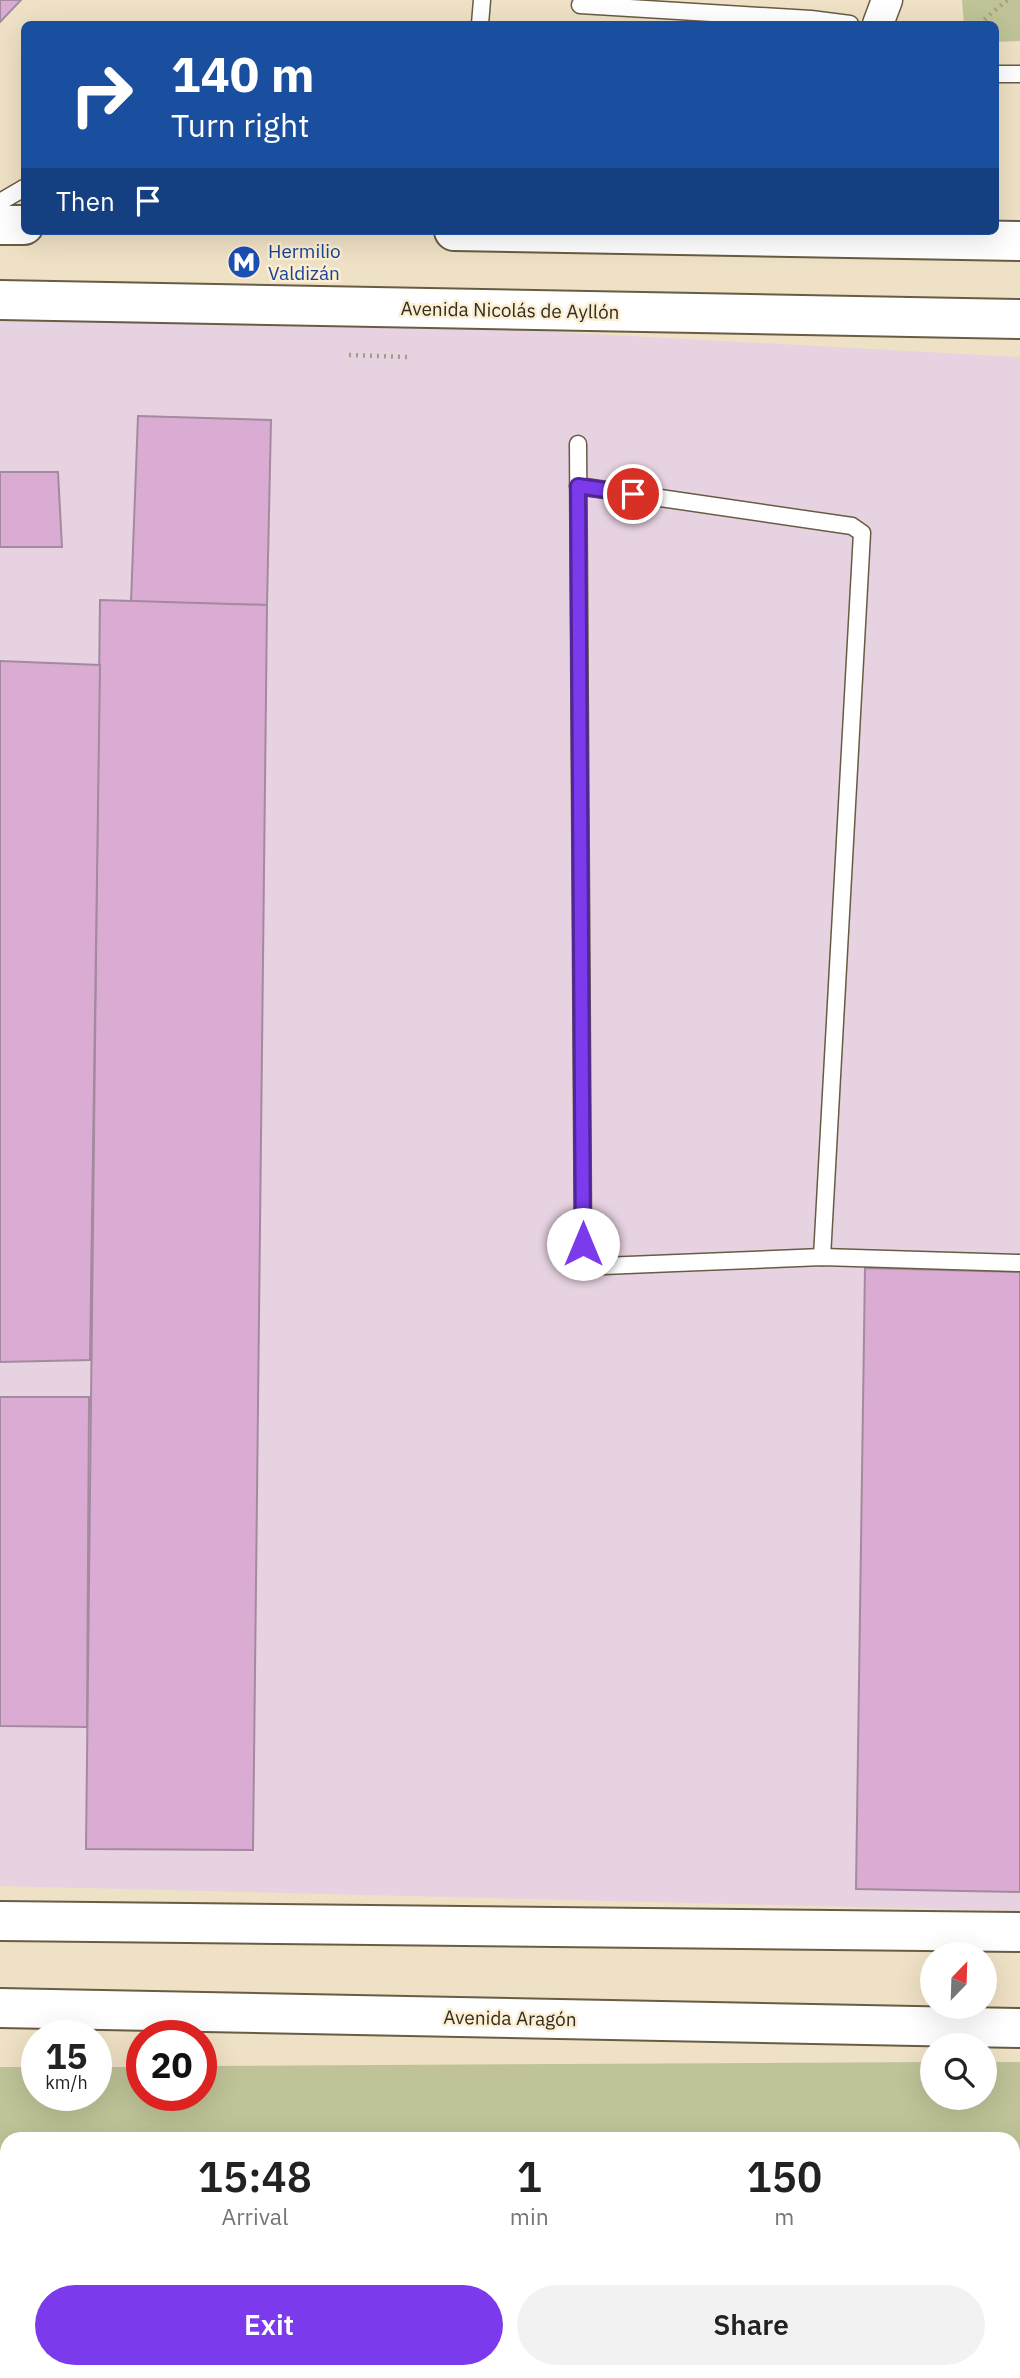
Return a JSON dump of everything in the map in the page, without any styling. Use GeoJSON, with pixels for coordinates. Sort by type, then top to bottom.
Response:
{"type":"FeatureCollection","features":[{"type":"Feature","properties":{"kind":"street"},"geometry":{"type":"LineString","coordinates":[[879,21],[887,0]]}},
{"type":"Feature","properties":{"kind":"street"},"geometry":{"type":"LineString","coordinates":[[0,225],[21,225]]}},
{"type":"Feature","properties":{"kind":"street"},"geometry":{"type":"LineString","coordinates":[[912,235],[1020,241]]}},
{"type":"Feature","properties":{"kind":"street","name":"Avenida Nicolás de Ayllón"},"geometry":{"type":"LineString","coordinates":[[0,300],[1020,319]]}},
{"type":"Feature","properties":{"kind":"street"},"geometry":{"type":"LineString","coordinates":[[0,1921],[1020,1932]]}},
{"type":"Feature","properties":{"kind":"street","name":"Avenida Aragón"},"geometry":{"type":"LineString","coordinates":[[0,2008],[1020,2028]]}},
{"type":"Feature","properties":{"kind":"lane"},"geometry":{"type":"LineString","coordinates":[[480,21],[482,0]]}},
{"type":"Feature","properties":{"kind":"lane"},"geometry":{"type":"LineString","coordinates":[[580,5],[827,21]]}},
{"type":"Feature","properties":{"kind":"lane"},"geometry":{"type":"LineString","coordinates":[[999,74],[1020,74]]}},
{"type":"Feature","properties":{"kind":"lane"},"geometry":{"type":"LineString","coordinates":[[0,202],[21,190]]}},
{"type":"Feature","properties":{"kind":"lane"},"geometry":{"type":"LineString","coordinates":[[578,444],[583,1244],[588,1260],[603,1266],[822,1258],[1020,1263]]}},
{"type":"Feature","properties":{"kind":"lane"},"geometry":{"type":"LineString","coordinates":[[578,486],[852,526],[862,533],[822,1258]]}},
{"type":"Feature","properties":{"kind":"path"},"geometry":{"type":"LineString","coordinates":[[982,21],[1006,0]]}},
{"type":"Feature","properties":{"kind":"path"},"geometry":{"type":"LineString","coordinates":[[349,355],[407,357]]}},
{"type":"Feature","properties":{"kind":"shaded area"},"geometry":{"type":"Polygon","coordinates":[[[0,302],[1020,357],[1020,1911],[0,1886],[0,302]]]}},
{"type":"Feature","properties":{"kind":"green space"},"geometry":{"type":"Polygon","coordinates":[[[962,0],[1020,0],[1020,41],[999,42],[999,21],[964,21],[962,0]]]}},
{"type":"Feature","properties":{"kind":"green space"},"geometry":{"type":"Polygon","coordinates":[[[920,2062],[920,2110],[997,2110],[997,2062],[1020,2062],[1020,2132],[0,2132],[0,2067],[21,2067],[21,2111],[112,2111],[112,2067],[126,2067],[126,2111],[217,2111],[217,2066],[920,2062]]]}},
{"type":"Feature","properties":{"kind":"building"},"geometry":{"type":"Polygon","coordinates":[[[0,0],[21,0],[0,22],[0,0]]]}},
{"type":"Feature","properties":{"kind":"building"},"geometry":{"type":"Polygon","coordinates":[[[138,416],[271,420],[267,605],[131,602],[138,416]]]}},
{"type":"Feature","properties":{"kind":"building"},"geometry":{"type":"Polygon","coordinates":[[[0,472],[58,472],[62,547],[0,547],[0,472]]]}},
{"type":"Feature","properties":{"kind":"building"},"geometry":{"type":"Polygon","coordinates":[[[100,600],[267,605],[253,1850],[86,1849],[100,600]]]}},
{"type":"Feature","properties":{"kind":"building"},"geometry":{"type":"Polygon","coordinates":[[[0,661],[100,665],[90,1360],[0,1362],[0,661]]]}},
{"type":"Feature","properties":{"kind":"building"},"geometry":{"type":"Polygon","coordinates":[[[865,1268],[1020,1272],[1020,1892],[856,1889],[865,1268]]]}},
{"type":"Feature","properties":{"kind":"building"},"geometry":{"type":"Polygon","coordinates":[[[0,1397],[89,1397],[87,1727],[0,1726],[0,1397]]]}},
{"type":"Feature","properties":{"kind":"place","name":"Hermilio Valdizán"},"geometry":{"type":"Point","coordinates":[244,262]}},
{"type":"Feature","properties":{"kind":"route"},"geometry":{"type":"LineString","coordinates":[[583,1244],[578,486],[633,494]]}}]}
